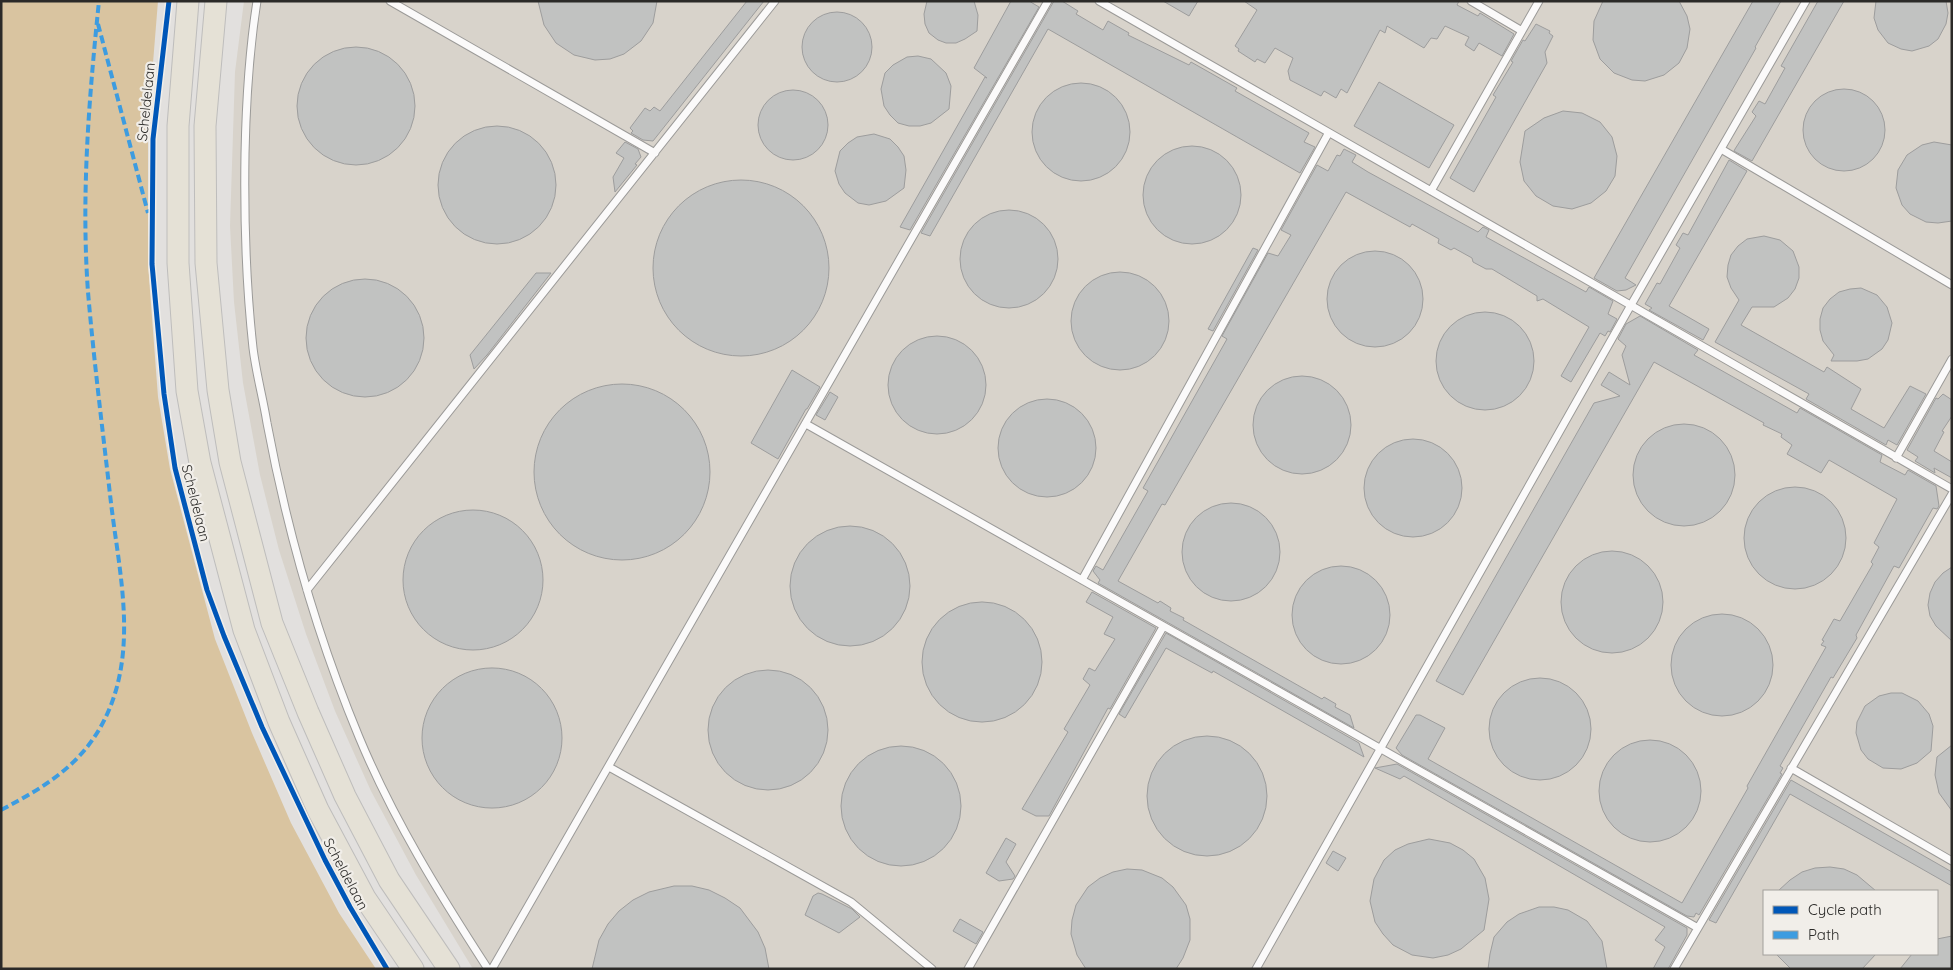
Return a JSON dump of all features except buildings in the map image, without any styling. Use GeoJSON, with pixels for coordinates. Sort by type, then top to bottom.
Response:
{"type":"FeatureCollection","features":[{"type":"Feature","properties":{"kind":"main road","name":"Scheldelaan"},"geometry":{"type":"LineString","coordinates":[[188,1],[178,126],[178,263],[187,391],[200,463],[244,630],[280,722],[318,810],[365,898],[413,969]]}},
{"type":"Feature","properties":{"kind":"main road"},"geometry":{"type":"LineString","coordinates":[[216,1],[205,126],[206,263],[218,390],[230,462],[272,623],[316,729],[345,796],[389,880],[449,969]]}},
{"type":"Feature","properties":{"kind":"lane"},"geometry":{"type":"LineString","coordinates":[[257,1],[246,101],[244,202],[253,350],[274,459],[306,590],[328,659],[359,738],[420,859],[452,914],[488,969]]}},
{"type":"Feature","properties":{"kind":"lane"},"geometry":{"type":"LineString","coordinates":[[390,1],[655,153]]}},
{"type":"Feature","properties":{"kind":"lane"},"geometry":{"type":"LineString","coordinates":[[306,590],[774,1]]}},
{"type":"Feature","properties":{"kind":"lane"},"geometry":{"type":"LineString","coordinates":[[492,969],[1048,1]]}},
{"type":"Feature","properties":{"kind":"lane"},"geometry":{"type":"LineString","coordinates":[[1099,1],[1328,134],[1952,489]]}},
{"type":"Feature","properties":{"kind":"lane"},"geometry":{"type":"LineString","coordinates":[[1472,1],[1522,30]]}},
{"type":"Feature","properties":{"kind":"lane"},"geometry":{"type":"LineString","coordinates":[[1431,192],[1539,1]]}},
{"type":"Feature","properties":{"kind":"lane"},"geometry":{"type":"LineString","coordinates":[[1256,969],[1631,305],[1806,1]]}},
{"type":"Feature","properties":{"kind":"lane"},"geometry":{"type":"LineString","coordinates":[[1082,580],[1328,134]]}},
{"type":"Feature","properties":{"kind":"lane"},"geometry":{"type":"LineString","coordinates":[[1721,149],[1952,286]]}},
{"type":"Feature","properties":{"kind":"lane"},"geometry":{"type":"LineString","coordinates":[[1896,458],[1952,359]]}},
{"type":"Feature","properties":{"kind":"lane"},"geometry":{"type":"LineString","coordinates":[[806,424],[1698,928]]}},
{"type":"Feature","properties":{"kind":"lane"},"geometry":{"type":"LineString","coordinates":[[1674,969],[1952,494]]}},
{"type":"Feature","properties":{"kind":"lane"},"geometry":{"type":"LineString","coordinates":[[968,969],[1163,627]]}},
{"type":"Feature","properties":{"kind":"lane"},"geometry":{"type":"LineString","coordinates":[[609,767],[851,902],[932,969]]}},
{"type":"Feature","properties":{"kind":"lane"},"geometry":{"type":"LineString","coordinates":[[1791,768],[1952,861]]}},
{"type":"Feature","properties":{"kind":"shaded area"},"geometry":{"type":"Polygon","coordinates":[[[1,1],[158,1],[148,125],[148,264],[158,397],[170,469],[215,639],[252,733],[291,823],[339,913],[376,969],[1,969],[1,1]]]}},
{"type":"Feature","properties":{"kind":"shaded area"},"geometry":{"type":"Polygon","coordinates":[[[244,1],[1952,1],[1952,969],[473,969],[416,875],[371,791],[335,711],[306,634],[279,550],[260,475],[243,383],[234,302],[230,226],[235,72],[244,1]]]}},
{"type":"Feature","properties":{"kind":"marked path"},"geometry":{"type":"LineString","coordinates":[[1,810],[52,780],[67,768],[92,741],[111,705],[119,680],[123,655],[124,630],[121,579],[96,371],[86,256],[87,146],[99,1]]}},
{"type":"Feature","properties":{"kind":"marked path"},"geometry":{"type":"LineString","coordinates":[[98,24],[148,213]]}},
{"type":"Feature","properties":{"kind":"cycle path"},"geometry":{"type":"LineString","coordinates":[[169,1],[153,139],[152,264],[164,394],[175,468],[207,590],[262,727],[325,860],[350,907],[387,969]]}}]}
